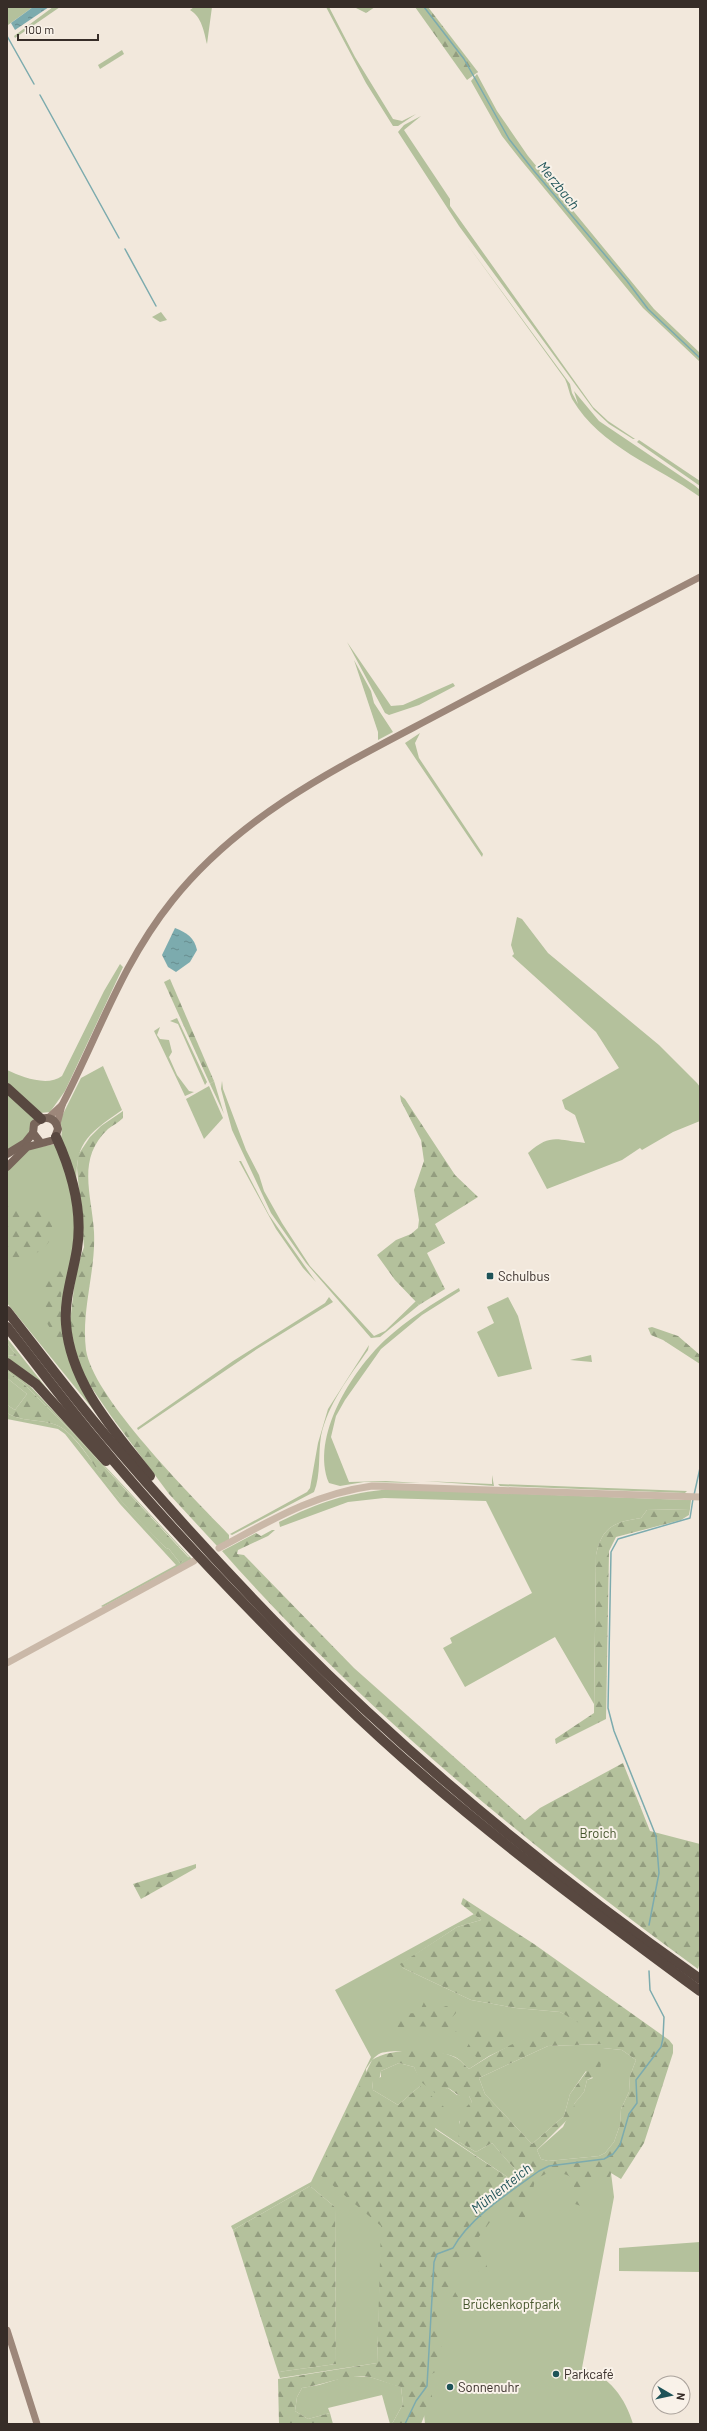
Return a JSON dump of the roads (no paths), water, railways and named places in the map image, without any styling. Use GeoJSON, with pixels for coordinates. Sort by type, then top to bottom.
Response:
{"type":"FeatureCollection","features":[{"type":"Feature","properties":{"kind":"highway"},"geometry":{"type":"LineString","coordinates":[[7,1088],[44,1118]]}},
{"type":"Feature","properties":{"kind":"highway"},"geometry":{"type":"LineString","coordinates":[[56,1137],[68,1163],[79,1223],[77,1250],[66,1308],[66,1324],[74,1362],[79,1377],[97,1406],[163,1493],[199,1554],[221,1564],[290,1637],[430,1766],[508,1832],[653,1946],[700,1979]]}},
{"type":"Feature","properties":{"kind":"highway"},"geometry":{"type":"LineString","coordinates":[[7,1311],[105,1436],[177,1516]]}},
{"type":"Feature","properties":{"kind":"highway"},"geometry":{"type":"LineString","coordinates":[[7,1328],[98,1442],[161,1514]]}},
{"type":"Feature","properties":{"kind":"highway"},"geometry":{"type":"LineString","coordinates":[[7,1363],[36,1384],[93,1448],[161,1514],[212,1569],[340,1699],[423,1775],[502,1841],[700,1991]]}},
{"type":"Feature","properties":{"kind":"main road"},"geometry":{"type":"LineString","coordinates":[[7,1167],[27,1147],[40,1142],[50,1143],[56,1137],[58,1129],[57,1124],[62,1105],[112,996],[144,940],[172,900],[239,832],[263,814],[323,775],[700,577]]}},
{"type":"Feature","properties":{"kind":"main road"},"geometry":{"type":"LineString","coordinates":[[7,1154],[25,1143],[33,1133],[34,1124],[62,1105]]}},
{"type":"Feature","properties":{"kind":"main road"},"geometry":{"type":"LineString","coordinates":[[44,1118],[57,1124]]}},
{"type":"Feature","properties":{"kind":"main road"},"geometry":{"type":"LineString","coordinates":[[33,1133],[40,1142]]}},
{"type":"Feature","properties":{"kind":"main road"},"geometry":{"type":"LineString","coordinates":[[7,2330],[37,2424]]}},
{"type":"Feature","properties":{"kind":"street"},"geometry":{"type":"LineString","coordinates":[[219,1548],[300,1505],[346,1489],[372,1486],[696,1497]]}},
{"type":"Feature","properties":{"kind":"street"},"geometry":{"type":"LineString","coordinates":[[7,1663],[199,1554]]}},
{"type":"Feature","properties":{"kind":"water"},"geometry":{"type":"Polygon","coordinates":[[[33,7],[49,7],[15,30],[11,23],[33,7]]]}},
{"type":"Feature","properties":{"kind":"water"},"geometry":{"type":"Polygon","coordinates":[[[175,928],[192,939],[197,950],[190,962],[176,972],[168,967],[162,955],[175,928]]]}},
{"type":"Feature","properties":{"kind":"waterway","name":"Merzbach"},"geometry":{"type":"LineString","coordinates":[[424,7],[464,59],[509,139],[534,171],[627,281],[648,309],[700,358]]}},
{"type":"Feature","properties":{"kind":"waterway"},"geometry":{"type":"LineString","coordinates":[[7,36],[34,84]]}},
{"type":"Feature","properties":{"kind":"waterway"},"geometry":{"type":"LineString","coordinates":[[40,95],[119,238]]}},
{"type":"Feature","properties":{"kind":"waterway"},"geometry":{"type":"LineString","coordinates":[[125,249],[156,306]]}},
{"type":"Feature","properties":{"kind":"waterway"},"geometry":{"type":"LineString","coordinates":[[694,1495],[700,1468]]}},
{"type":"Feature","properties":{"kind":"waterway"},"geometry":{"type":"LineString","coordinates":[[649,1925],[659,1873],[656,1836],[614,1731],[608,1708],[611,1552],[618,1539],[690,1518],[693,1499]]}},
{"type":"Feature","properties":{"kind":"waterway","name":"Mühlenteich"},"geometry":{"type":"LineString","coordinates":[[405,2424],[416,2401],[427,2386],[434,2262],[437,2254],[453,2248],[460,2237],[480,2216],[504,2196],[539,2171],[549,2166],[604,2159],[613,2154],[620,2145],[629,2114],[637,2103],[636,2080],[661,2047],[663,2038],[664,2017],[650,1990],[649,1971]]}},
{"type":"Feature","properties":{"kind":"place","name":"Schulbus"},"geometry":{"type":"Point","coordinates":[490,1276]}},
{"type":"Feature","properties":{"kind":"place","name":"Parkcafé"},"geometry":{"type":"Point","coordinates":[556,2374]}},
{"type":"Feature","properties":{"kind":"place","name":"Sonnenuhr"},"geometry":{"type":"Point","coordinates":[450,2387]}},
{"type":"Feature","properties":{"kind":"park label","name":"Broich"},"geometry":{"type":"Point","coordinates":[598,1833]}},
{"type":"Feature","properties":{"kind":"park label","name":"Brückenkopfpark"},"geometry":{"type":"Point","coordinates":[511,2304]}}]}
